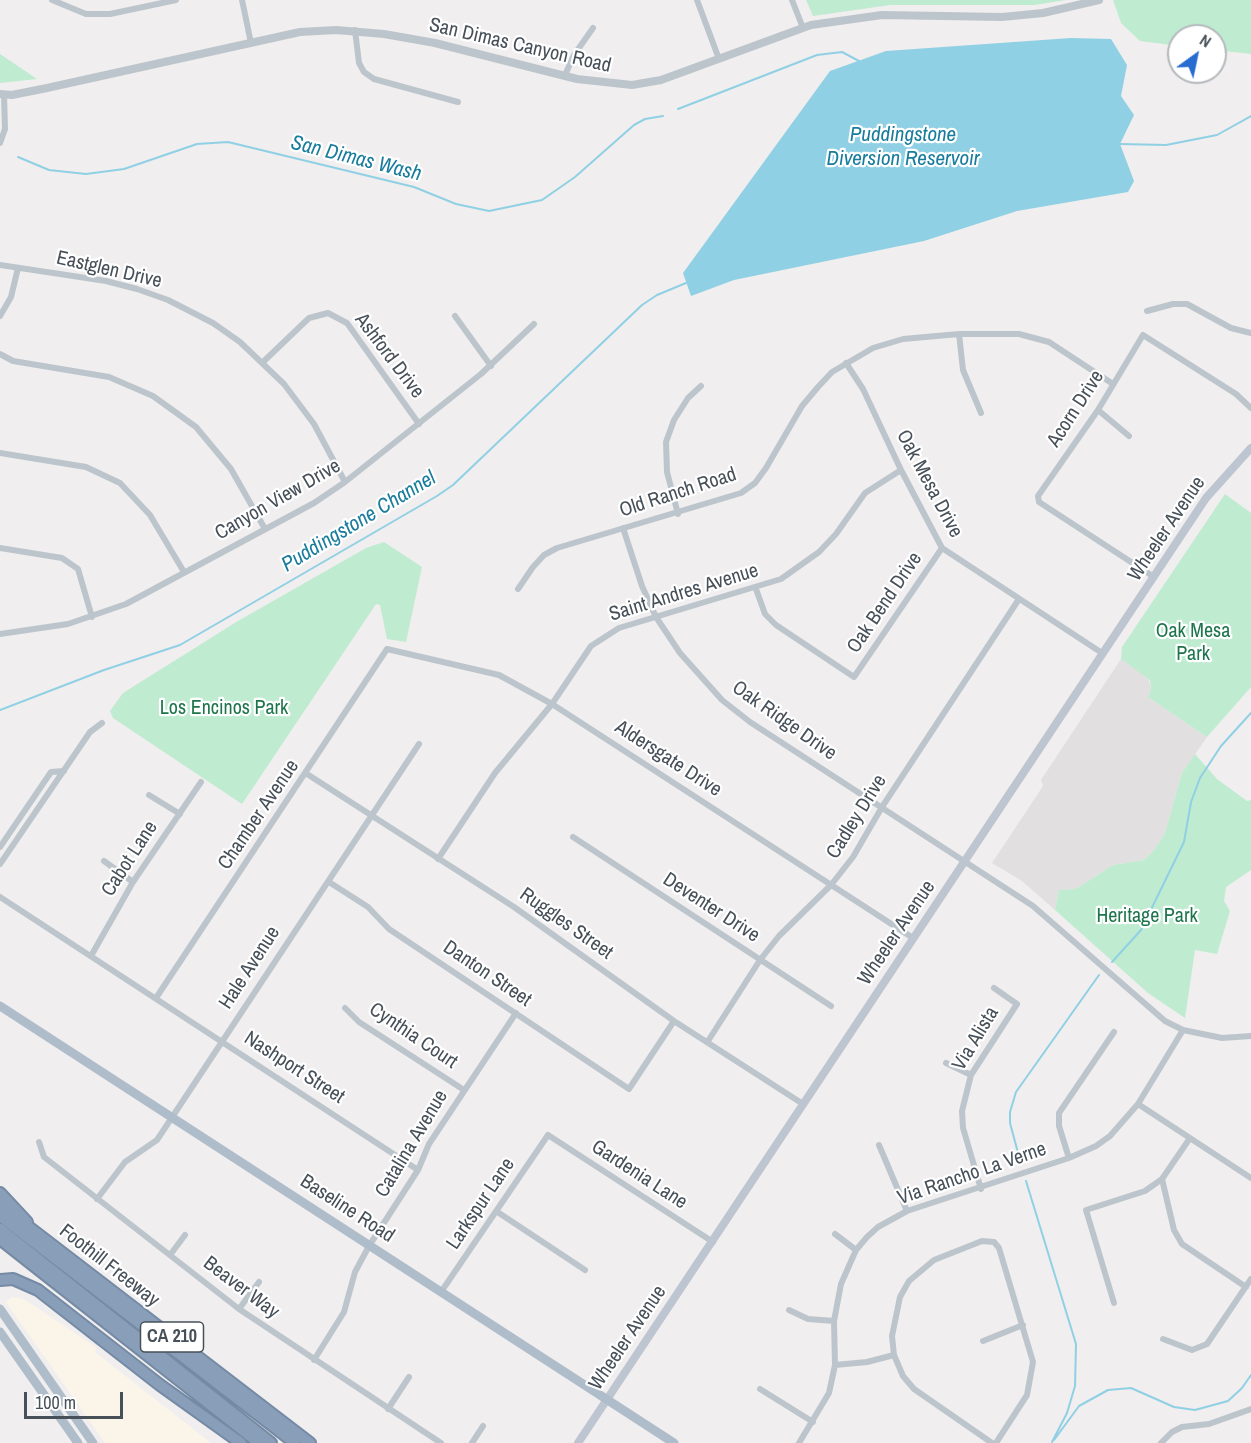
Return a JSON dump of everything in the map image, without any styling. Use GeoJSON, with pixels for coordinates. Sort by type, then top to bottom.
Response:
{"type":"FeatureCollection","features":[{"type":"Feature","properties":{"kind":"highway"},"geometry":{"type":"LineString","coordinates":[[0,1194],[18,1209],[35,1231]]}},
{"type":"Feature","properties":{"kind":"highway","name":"Foothill Freeway"},"geometry":{"type":"LineString","coordinates":[[0,1206],[310,1443]]}},
{"type":"Feature","properties":{"kind":"highway"},"geometry":{"type":"LineString","coordinates":[[0,1216],[295,1443]]}},
{"type":"Feature","properties":{"kind":"highway"},"geometry":{"type":"LineString","coordinates":[[0,1229],[271,1443]]}},
{"type":"Feature","properties":{"kind":"highway","name":"CA 210"},"geometry":{"type":"LineString","coordinates":[[0,1239],[259,1443]]}},
{"type":"Feature","properties":{"kind":"highway"},"geometry":{"type":"LineString","coordinates":[[0,1280],[13,1280],[38,1290],[160,1385],[241,1443]]}},
{"type":"Feature","properties":{"kind":"main road","name":"Wheeler Avenue"},"geometry":{"type":"LineString","coordinates":[[578,1443],[1212,490],[1251,448]]}},
{"type":"Feature","properties":{"kind":"main road","name":"Baseline Road"},"geometry":{"type":"LineString","coordinates":[[0,1006],[674,1443]]}},
{"type":"Feature","properties":{"kind":"main road"},"geometry":{"type":"LineString","coordinates":[[0,1309],[93,1443]]}},
{"type":"Feature","properties":{"kind":"main road"},"geometry":{"type":"LineString","coordinates":[[0,1332],[78,1443]]}},
{"type":"Feature","properties":{"kind":"street"},"geometry":{"type":"LineString","coordinates":[[52,0],[86,14],[110,14],[147,3],[176,0]]}},
{"type":"Feature","properties":{"kind":"street"},"geometry":{"type":"LineString","coordinates":[[242,0],[251,43]]}},
{"type":"Feature","properties":{"kind":"street"},"geometry":{"type":"LineString","coordinates":[[697,0],[719,59]]}},
{"type":"Feature","properties":{"kind":"street"},"geometry":{"type":"LineString","coordinates":[[792,0],[803,27]]}},
{"type":"Feature","properties":{"kind":"street","name":"San Dimas Canyon Road"},"geometry":{"type":"LineString","coordinates":[[2,94],[23,92],[315,30],[355,30],[435,43],[601,83],[632,85],[661,80],[803,27],[882,15],[1023,15],[1060,10],[1099,0]]}},
{"type":"Feature","properties":{"kind":"street"},"geometry":{"type":"LineString","coordinates":[[565,75],[574,55],[593,28]]}},
{"type":"Feature","properties":{"kind":"street"},"geometry":{"type":"LineString","coordinates":[[355,30],[359,63],[364,72],[374,79],[458,102]]}},
{"type":"Feature","properties":{"kind":"street"},"geometry":{"type":"LineString","coordinates":[[0,143],[5,129],[2,94]]}},
{"type":"Feature","properties":{"kind":"street","name":"Eastglen Drive"},"geometry":{"type":"LineString","coordinates":[[0,265],[106,281],[168,300],[213,323],[263,362],[303,408],[345,482]]}},
{"type":"Feature","properties":{"kind":"street"},"geometry":{"type":"LineString","coordinates":[[0,316],[11,297],[18,268]]}},
{"type":"Feature","properties":{"kind":"street"},"geometry":{"type":"LineString","coordinates":[[1148,311],[1173,304],[1187,304],[1231,328],[1251,333]]}},
{"type":"Feature","properties":{"kind":"street","name":"Ashford Drive"},"geometry":{"type":"LineString","coordinates":[[263,362],[309,318],[328,313],[347,323],[419,424]]}},
{"type":"Feature","properties":{"kind":"street"},"geometry":{"type":"LineString","coordinates":[[455,316],[491,366]]}},
{"type":"Feature","properties":{"kind":"street","name":"Canyon View Drive"},"geometry":{"type":"LineString","coordinates":[[0,634],[68,624],[126,604],[314,503],[345,482],[491,366],[534,324]]}},
{"type":"Feature","properties":{"kind":"street"},"geometry":{"type":"LineString","coordinates":[[959,334],[963,370],[981,413]]}},
{"type":"Feature","properties":{"kind":"street","name":"Old Ranch Road"},"geometry":{"type":"LineString","coordinates":[[518,589],[533,567],[551,551],[741,493],[755,483],[802,406],[832,372],[873,348],[903,339],[959,334],[1019,334],[1049,342],[1113,384]]}},
{"type":"Feature","properties":{"kind":"street","name":"Acorn Drive"},"geometry":{"type":"LineString","coordinates":[[1154,577],[1037,499],[1098,410],[1143,335],[1236,394],[1251,408]]}},
{"type":"Feature","properties":{"kind":"street"},"geometry":{"type":"LineString","coordinates":[[0,354],[13,361],[109,377],[153,396],[196,427],[224,460],[265,529]]}},
{"type":"Feature","properties":{"kind":"street","name":"Oak Mesa Drive"},"geometry":{"type":"LineString","coordinates":[[846,363],[863,389],[901,470],[942,548],[1102,653]]}},
{"type":"Feature","properties":{"kind":"street"},"geometry":{"type":"LineString","coordinates":[[678,514],[667,472],[666,442],[674,420],[688,398],[701,386]]}},
{"type":"Feature","properties":{"kind":"street"},"geometry":{"type":"LineString","coordinates":[[1098,410],[1129,436]]}},
{"type":"Feature","properties":{"kind":"street"},"geometry":{"type":"LineString","coordinates":[[0,453],[86,467],[120,483],[150,515],[184,572]]}},
{"type":"Feature","properties":{"kind":"street","name":"Saint Andres Avenue"},"geometry":{"type":"LineString","coordinates":[[438,859],[495,773],[552,704],[591,646],[619,628],[756,589],[781,579],[819,552],[836,534],[865,493],[901,470]]}},
{"type":"Feature","properties":{"kind":"street","name":"Oak Ridge Drive"},"geometry":{"type":"LineString","coordinates":[[623,528],[642,586],[656,617],[686,660],[722,700],[750,722],[965,860],[1051,920],[1147,1008],[1183,1030],[1222,1038],[1251,1035]]}},
{"type":"Feature","properties":{"kind":"street"},"geometry":{"type":"LineString","coordinates":[[0,548],[62,558],[78,569],[92,617]]}},
{"type":"Feature","properties":{"kind":"street","name":"Oak Bend Drive"},"geometry":{"type":"LineString","coordinates":[[756,589],[765,614],[776,625],[854,677],[942,548]]}},
{"type":"Feature","properties":{"kind":"street","name":"Cadley Drive"},"geometry":{"type":"LineString","coordinates":[[708,1041],[760,960],[779,936],[831,885],[853,857],[882,807],[1019,599]]}},
{"type":"Feature","properties":{"kind":"street","name":"Aldersgate Drive"},"geometry":{"type":"LineString","coordinates":[[387,649],[499,675],[552,704],[913,938]]}},
{"type":"Feature","properties":{"kind":"street","name":"Chamber Avenue"},"geometry":{"type":"LineString","coordinates":[[156,998],[387,649]]}},
{"type":"Feature","properties":{"kind":"street"},"geometry":{"type":"LineString","coordinates":[[0,864],[90,732],[102,723]]}},
{"type":"Feature","properties":{"kind":"street","name":"Hale Avenue"},"geometry":{"type":"LineString","coordinates":[[97,1199],[125,1162],[158,1140],[420,744]]}},
{"type":"Feature","properties":{"kind":"street"},"geometry":{"type":"LineString","coordinates":[[0,847],[51,772],[64,771]]}},
{"type":"Feature","properties":{"kind":"street","name":"Ruggles Street"},"geometry":{"type":"LineString","coordinates":[[306,774],[514,907],[675,1021],[803,1104]]}},
{"type":"Feature","properties":{"kind":"street","name":"Cabot Lane"},"geometry":{"type":"LineString","coordinates":[[91,956],[133,882],[201,782]]}},
{"type":"Feature","properties":{"kind":"street"},"geometry":{"type":"LineString","coordinates":[[149,795],[180,814]]}},
{"type":"Feature","properties":{"kind":"street","name":"Deventer Drive"},"geometry":{"type":"LineString","coordinates":[[573,837],[831,1006]]}},
{"type":"Feature","properties":{"kind":"street"},"geometry":{"type":"LineString","coordinates":[[104,861],[133,882]]}},
{"type":"Feature","properties":{"kind":"street","name":"Danton Street"},"geometry":{"type":"LineString","coordinates":[[329,882],[368,908],[389,929],[629,1089],[675,1021]]}},
{"type":"Feature","properties":{"kind":"street","name":"Nashport Street"},"geometry":{"type":"LineString","coordinates":[[0,897],[418,1170]]}},
{"type":"Feature","properties":{"kind":"street","name":"Via Alista"},"geometry":{"type":"LineString","coordinates":[[981,1189],[963,1128],[963,1103],[971,1075],[1017,1004],[994,988]]}},
{"type":"Feature","properties":{"kind":"street","name":"Cynthia Court"},"geometry":{"type":"LineString","coordinates":[[345,1008],[359,1022],[464,1090]]}},
{"type":"Feature","properties":{"kind":"street","name":"Catalina Avenue"},"geometry":{"type":"LineString","coordinates":[[314,1360],[344,1312],[355,1272],[369,1246],[418,1170],[429,1144],[516,1013]]}},
{"type":"Feature","properties":{"kind":"street","name":"Via Rancho La Verne"},"geometry":{"type":"LineString","coordinates":[[800,1443],[829,1393],[835,1365],[834,1321],[841,1284],[856,1250],[878,1227],[907,1211],[981,1189],[1069,1158],[1110,1136],[1138,1104],[1183,1030]]}},
{"type":"Feature","properties":{"kind":"street"},"geometry":{"type":"LineString","coordinates":[[1069,1158],[1059,1126],[1059,1113],[1113,1032]]}},
{"type":"Feature","properties":{"kind":"street"},"geometry":{"type":"LineString","coordinates":[[946,1063],[971,1075]]}},
{"type":"Feature","properties":{"kind":"street"},"geometry":{"type":"LineString","coordinates":[[1138,1104],[1251,1178]]}},
{"type":"Feature","properties":{"kind":"street","name":"Gardenia Lane"},"geometry":{"type":"LineString","coordinates":[[548,1135],[712,1242]]}},
{"type":"Feature","properties":{"kind":"street","name":"Larkspur Lane"},"geometry":{"type":"LineString","coordinates":[[441,1292],[548,1135]]}},
{"type":"Feature","properties":{"kind":"street"},"geometry":{"type":"LineString","coordinates":[[1114,1304],[1086,1210],[1145,1191],[1162,1179],[1190,1138]]}},
{"type":"Feature","properties":{"kind":"street","name":"Beaver Way"},"geometry":{"type":"LineString","coordinates":[[39,1142],[44,1157],[239,1309],[441,1443]]}},
{"type":"Feature","properties":{"kind":"street"},"geometry":{"type":"LineString","coordinates":[[879,1145],[907,1211]]}},
{"type":"Feature","properties":{"kind":"street"},"geometry":{"type":"LineString","coordinates":[[1162,1179],[1174,1230],[1182,1244],[1246,1287]]}},
{"type":"Feature","properties":{"kind":"street"},"geometry":{"type":"LineString","coordinates":[[496,1211],[585,1270]]}},
{"type":"Feature","properties":{"kind":"street"},"geometry":{"type":"LineString","coordinates":[[835,1234],[856,1250]]}},
{"type":"Feature","properties":{"kind":"street"},"geometry":{"type":"LineString","coordinates":[[170,1255],[185,1235]]}},
{"type":"Feature","properties":{"kind":"street"},"geometry":{"type":"LineString","coordinates":[[982,1241],[993,1242],[999,1248],[1023,1325],[1033,1362],[1032,1377],[1027,1395],[994,1443],[914,1389],[903,1376],[894,1356],[892,1336],[894,1316],[909,1281],[934,1260],[982,1241]]}},
{"type":"Feature","properties":{"kind":"street"},"geometry":{"type":"LineString","coordinates":[[1163,1339],[1191,1350],[1207,1344],[1251,1279]]}},
{"type":"Feature","properties":{"kind":"street"},"geometry":{"type":"LineString","coordinates":[[239,1309],[259,1282]]}},
{"type":"Feature","properties":{"kind":"street"},"geometry":{"type":"LineString","coordinates":[[789,1310],[807,1319],[834,1321]]}},
{"type":"Feature","properties":{"kind":"street"},"geometry":{"type":"LineString","coordinates":[[983,1341],[1023,1325]]}},
{"type":"Feature","properties":{"kind":"street"},"geometry":{"type":"LineString","coordinates":[[835,1365],[867,1362],[894,1356]]}},
{"type":"Feature","properties":{"kind":"street"},"geometry":{"type":"LineString","coordinates":[[388,1409],[409,1377]]}},
{"type":"Feature","properties":{"kind":"street"},"geometry":{"type":"LineString","coordinates":[[759,1389],[813,1422]]}},
{"type":"Feature","properties":{"kind":"street"},"geometry":{"type":"LineString","coordinates":[[1161,1443],[1172,1432],[1182,1427],[1209,1424],[1251,1409]]}},
{"type":"Feature","properties":{"kind":"street"},"geometry":{"type":"LineString","coordinates":[[472,1443],[483,1426]]}},
{"type":"Feature","properties":{"kind":"shaded area"},"geometry":{"type":"Polygon","coordinates":[[[1121,659],[1148,677],[1151,689],[1148,697],[1207,737],[1182,773],[1165,833],[1155,849],[1144,860],[1113,865],[1076,889],[1059,890],[1055,910],[1022,881],[992,863],[1043,786],[1041,780],[1121,659]]]}},
{"type":"Feature","properties":{"kind":"shaded area"},"geometry":{"type":"Polygon","coordinates":[[[12,1297],[24,1299],[97,1348],[95,1352],[211,1443],[105,1443],[6,1302],[12,1297]]]}},
{"type":"Feature","properties":{"kind":"green space"},"geometry":{"type":"Polygon","coordinates":[[[806,0],[1066,0],[1034,5],[890,5],[813,16],[806,0]]]}},
{"type":"Feature","properties":{"kind":"green space"},"geometry":{"type":"Polygon","coordinates":[[[1113,0],[1251,0],[1251,54],[1227,51],[1227,24],[1167,24],[1167,44],[1140,41],[1121,23],[1113,0]]]}},
{"type":"Feature","properties":{"kind":"green space"},"geometry":{"type":"Polygon","coordinates":[[[0,54],[37,79],[0,83],[0,54]]]}},
{"type":"Feature","properties":{"kind":"green space","name":"Oak Mesa Park"},"geometry":{"type":"Polygon","coordinates":[[[1225,494],[1251,513],[1251,687],[1207,737],[1148,697],[1151,689],[1150,680],[1121,659],[1122,647],[1225,494]]]}},
{"type":"Feature","properties":{"kind":"green space","name":"Los Encinos Park"},"geometry":{"type":"Polygon","coordinates":[[[384,542],[422,567],[406,642],[387,639],[380,605],[376,604],[242,804],[113,718],[110,711],[123,693],[238,621],[366,548],[384,542]]]}},
{"type":"Feature","properties":{"kind":"green space","name":"Heritage Park"},"geometry":{"type":"Polygon","coordinates":[[[1195,754],[1217,779],[1247,801],[1251,800],[1251,870],[1226,887],[1224,901],[1230,911],[1217,954],[1195,950],[1185,1018],[1148,993],[1055,910],[1059,890],[1076,889],[1113,865],[1144,860],[1155,849],[1165,833],[1182,773],[1195,754]]]}},
{"type":"Feature","properties":{"kind":"water","name":"Puddingstone Diversion Reservoir"},"geometry":{"type":"Polygon","coordinates":[[[1071,38],[1111,39],[1127,65],[1121,96],[1134,115],[1120,144],[1134,181],[1128,192],[1017,211],[924,241],[734,280],[691,296],[683,273],[830,71],[886,51],[1071,38]]]}},
{"type":"Feature","properties":{"kind":"waterway","name":"San Dimas Wash"},"geometry":{"type":"LineString","coordinates":[[678,109],[817,55],[842,52],[859,61]]}},
{"type":"Feature","properties":{"kind":"waterway","name":"San Dimas Wash"},"geometry":{"type":"LineString","coordinates":[[18,157],[49,170],[86,174],[124,169],[197,144],[228,142],[414,187],[456,204],[489,211],[542,200],[575,177],[634,125],[645,119],[663,116]]}},
{"type":"Feature","properties":{"kind":"waterway","name":"San Dimas Wash"},"geometry":{"type":"LineString","coordinates":[[1120,144],[1166,145],[1217,135],[1251,116]]}},
{"type":"Feature","properties":{"kind":"waterway","name":"Puddingstone Channel"},"geometry":{"type":"LineString","coordinates":[[0,710],[104,670],[180,645],[437,496],[453,485],[642,305],[657,295],[686,283]]}},
{"type":"Feature","properties":{"kind":"waterway"},"geometry":{"type":"LineString","coordinates":[[1112,962],[1141,930],[1184,842],[1191,802],[1200,778],[1221,746],[1251,713]]}},
{"type":"Feature","properties":{"kind":"waterway"},"geometry":{"type":"LineString","coordinates":[[1021,1164],[1010,1123],[1010,1112],[1016,1092],[1099,975]]}},
{"type":"Feature","properties":{"kind":"waterway"},"geometry":{"type":"LineString","coordinates":[[1026,1181],[1076,1344],[1075,1386],[1067,1413],[1052,1442]]}},
{"type":"Feature","properties":{"kind":"waterway"},"geometry":{"type":"LineString","coordinates":[[1054,1440],[1079,1406],[1108,1390],[1131,1388],[1174,1407],[1195,1410],[1228,1401],[1242,1388],[1251,1375]]}}]}
